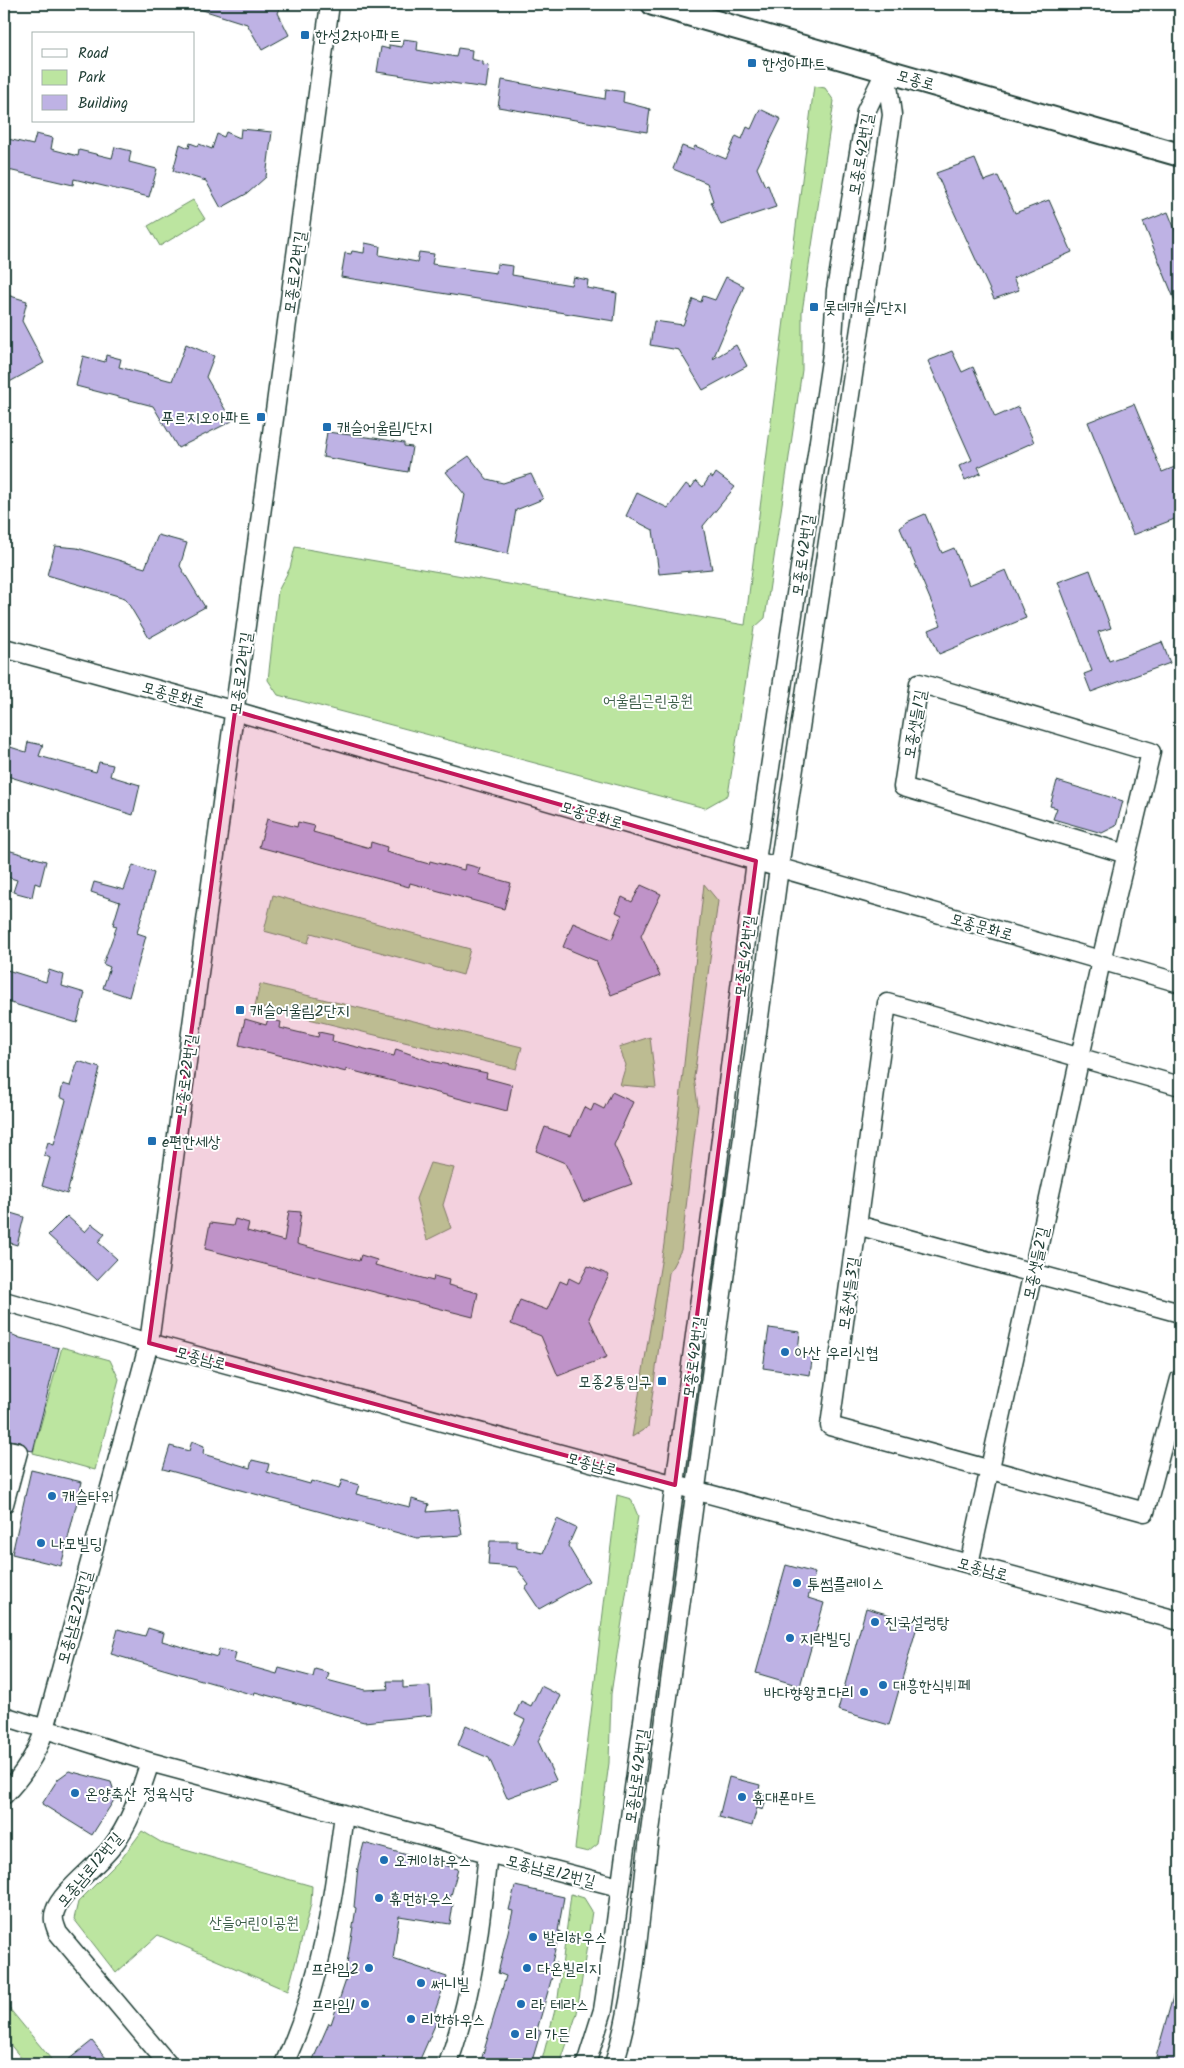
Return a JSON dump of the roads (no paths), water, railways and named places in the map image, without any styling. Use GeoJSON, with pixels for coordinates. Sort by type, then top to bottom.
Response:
{"type":"FeatureCollection","features":[{"type":"Feature","properties":{"kind":"street","name":"모종로22번길"},"geometry":{"type":"LineString","coordinates":[[149,1343],[330,4]]}},
{"type":"Feature","properties":{"kind":"street","name":"모종로"},"geometry":{"type":"LineString","coordinates":[[652,4],[1180,155]]}},
{"type":"Feature","properties":{"kind":"street","name":"모종로42번길"},"geometry":{"type":"LineString","coordinates":[[676,1485],[756,861],[832,354],[836,290],[866,111],[886,70]]}},
{"type":"Feature","properties":{"kind":"street","name":"모종로42번길"},"geometry":{"type":"LineString","coordinates":[[695,1491],[779,868],[892,115],[886,70]]}},
{"type":"Feature","properties":{"kind":"street","name":"모종문화로"},"geometry":{"type":"LineString","coordinates":[[4,648],[235,711],[1180,983]]}},
{"type":"Feature","properties":{"kind":"street","name":"모종샛들1길"},"geometry":{"type":"LineString","coordinates":[[1101,961],[1151,752],[919,683],[903,787],[1126,854]]}},
{"type":"Feature","properties":{"kind":"street","name":"모종샛들2길"},"geometry":{"type":"LineString","coordinates":[[970,1564],[1101,961]]}},
{"type":"Feature","properties":{"kind":"street","name":"모종샛들3길"},"geometry":{"type":"LineString","coordinates":[[1180,1086],[887,1003],[830,1426],[1144,1512],[1180,1379]]}},
{"type":"Feature","properties":{"kind":"street"},"geometry":{"type":"LineString","coordinates":[[857,1225],[1180,1314]]}},
{"type":"Feature","properties":{"kind":"street","name":"모종남로"},"geometry":{"type":"LineString","coordinates":[[4,1301],[149,1343],[1180,1621]]}},
{"type":"Feature","properties":{"kind":"street","name":"모종남로22번길"},"geometry":{"type":"LineString","coordinates":[[4,1795],[36,1754],[45,1730],[149,1343]]}},
{"type":"Feature","properties":{"kind":"street"},"geometry":{"type":"LineString","coordinates":[[4,1449],[18,1452],[4,1504]]}},
{"type":"Feature","properties":{"kind":"street","name":"모종남로42번길"},"geometry":{"type":"LineString","coordinates":[[586,2064],[603,2010],[676,1485]]}},
{"type":"Feature","properties":{"kind":"street","name":"모종남로42번길"},"geometry":{"type":"LineString","coordinates":[[614,2064],[625,2030],[634,1977],[648,1846],[695,1491]]}},
{"type":"Feature","properties":{"kind":"street"},"geometry":{"type":"LineString","coordinates":[[4,1716],[150,1762],[488,1854]]}},
{"type":"Feature","properties":{"kind":"street","name":"모종남로12번길"},"geometry":{"type":"LineString","coordinates":[[150,1762],[137,1801],[126,1825],[110,1849],[63,1898],[55,1910],[53,1921],[58,1933],[168,2064]]}},
{"type":"Feature","properties":{"kind":"street"},"geometry":{"type":"LineString","coordinates":[[284,2064],[302,2024],[322,1956],[333,1899],[344,1814]]}},
{"type":"Feature","properties":{"kind":"street","name":"모종남로12번길"},"geometry":{"type":"LineString","coordinates":[[448,2064],[459,2033],[472,1979],[488,1854],[620,1887]]}},
{"type":"Feature","properties":{"kind":"place","name":"한성2차아파트"},"geometry":{"type":"Point","coordinates":[305,35]}},
{"type":"Feature","properties":{"kind":"place","name":"한성아파트"},"geometry":{"type":"Point","coordinates":[752,63]}},
{"type":"Feature","properties":{"kind":"place","name":"롯데캐슬1단지"},"geometry":{"type":"Point","coordinates":[814,307]}},
{"type":"Feature","properties":{"kind":"place","name":"푸르지오아파트"},"geometry":{"type":"Point","coordinates":[261,417]}},
{"type":"Feature","properties":{"kind":"place","name":"캐슬어울림1단지"},"geometry":{"type":"Point","coordinates":[327,427]}},
{"type":"Feature","properties":{"kind":"place","name":"캐슬어울림2단지"},"geometry":{"type":"Point","coordinates":[240,1010]}},
{"type":"Feature","properties":{"kind":"place","name":"e편한세상"},"geometry":{"type":"Point","coordinates":[152,1141]}},
{"type":"Feature","properties":{"kind":"place","name":"아산 우리신협"},"geometry":{"type":"Point","coordinates":[785,1352]}},
{"type":"Feature","properties":{"kind":"place","name":"모종2통입구"},"geometry":{"type":"Point","coordinates":[662,1381]}},
{"type":"Feature","properties":{"kind":"place","name":"캐슬타워"},"geometry":{"type":"Point","coordinates":[52,1496]}},
{"type":"Feature","properties":{"kind":"place","name":"나모빌딩"},"geometry":{"type":"Point","coordinates":[41,1543]}},
{"type":"Feature","properties":{"kind":"place","name":"투썸플레이스"},"geometry":{"type":"Point","coordinates":[797,1583]}},
{"type":"Feature","properties":{"kind":"place","name":"진국설렁탕"},"geometry":{"type":"Point","coordinates":[875,1622]}},
{"type":"Feature","properties":{"kind":"place","name":"지락빌딩"},"geometry":{"type":"Point","coordinates":[790,1638]}},
{"type":"Feature","properties":{"kind":"place","name":"대흥한식뷔페"},"geometry":{"type":"Point","coordinates":[883,1685]}},
{"type":"Feature","properties":{"kind":"place","name":"바다향왕코다리"},"geometry":{"type":"Point","coordinates":[864,1692]}},
{"type":"Feature","properties":{"kind":"place","name":"온양축산 정육식당"},"geometry":{"type":"Point","coordinates":[75,1793]}},
{"type":"Feature","properties":{"kind":"place","name":"휴대폰마트"},"geometry":{"type":"Point","coordinates":[742,1797]}},
{"type":"Feature","properties":{"kind":"place","name":"오케이하우스"},"geometry":{"type":"Point","coordinates":[384,1860]}},
{"type":"Feature","properties":{"kind":"place","name":"휴먼하우스"},"geometry":{"type":"Point","coordinates":[379,1898]}},
{"type":"Feature","properties":{"kind":"place","name":"발리하우스"},"geometry":{"type":"Point","coordinates":[533,1937]}},
{"type":"Feature","properties":{"kind":"place","name":"프라임2"},"geometry":{"type":"Point","coordinates":[369,1968]}},
{"type":"Feature","properties":{"kind":"place","name":"다온빌리지"},"geometry":{"type":"Point","coordinates":[527,1968]}},
{"type":"Feature","properties":{"kind":"place","name":"써니빌"},"geometry":{"type":"Point","coordinates":[421,1983]}},
{"type":"Feature","properties":{"kind":"place","name":"프라임1"},"geometry":{"type":"Point","coordinates":[365,2004]}},
{"type":"Feature","properties":{"kind":"place","name":"라 테라스"},"geometry":{"type":"Point","coordinates":[521,2004]}},
{"type":"Feature","properties":{"kind":"place","name":"리한하우스"},"geometry":{"type":"Point","coordinates":[411,2019]}},
{"type":"Feature","properties":{"kind":"place","name":"리 가든"},"geometry":{"type":"Point","coordinates":[515,2034]}},
{"type":"Feature","properties":{"kind":"park label","name":"어울림근린공원"},"geometry":{"type":"Point","coordinates":[648,700]}},
{"type":"Feature","properties":{"kind":"park label","name":"산들어린이공원"},"geometry":{"type":"Point","coordinates":[254,1922]}}]}
